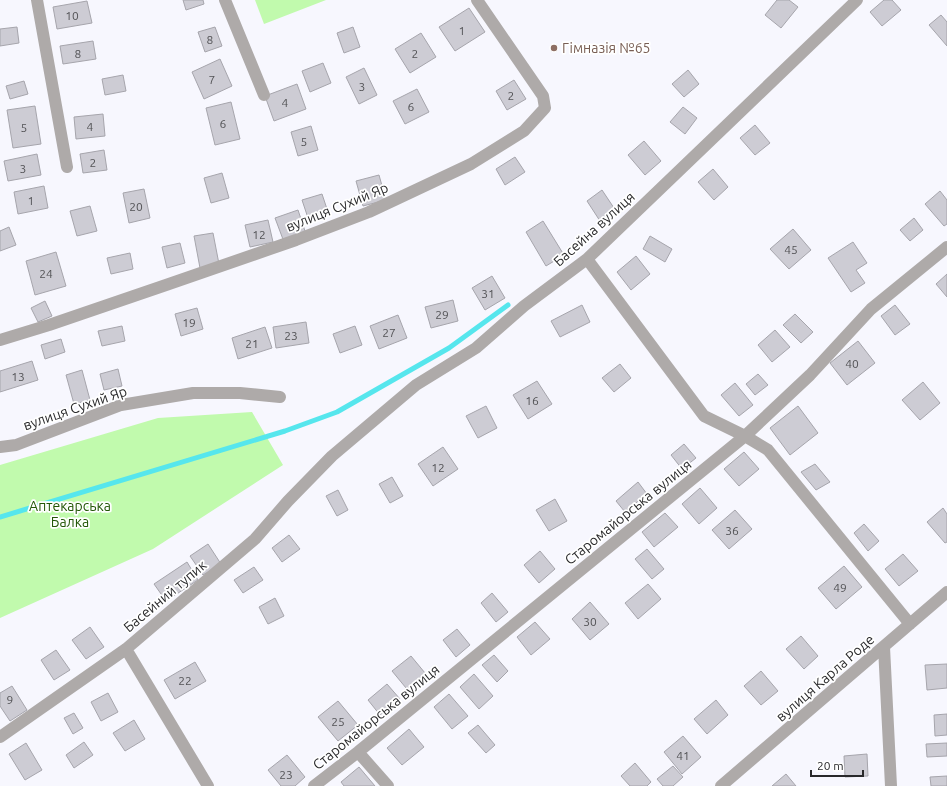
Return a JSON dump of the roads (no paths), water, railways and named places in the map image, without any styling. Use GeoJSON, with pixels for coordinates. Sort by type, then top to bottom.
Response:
{"type":"FeatureCollection","features":[{"type":"Feature","properties":{"kind":"street"},"geometry":{"type":"LineString","coordinates":[[37,0],[67,167]]}},
{"type":"Feature","properties":{"kind":"street"},"geometry":{"type":"LineString","coordinates":[[225,0],[264,95]]}},
{"type":"Feature","properties":{"kind":"street","name":"вулиця Сухий Яр"},"geometry":{"type":"LineString","coordinates":[[0,340],[173,283],[369,212],[471,164],[524,131],[545,108],[543,96],[477,0]]}},
{"type":"Feature","properties":{"kind":"street","name":"Басейна вулиця"},"geometry":{"type":"LineString","coordinates":[[332,456],[416,385],[476,348],[524,306],[587,259],[857,0]]}},
{"type":"Feature","properties":{"kind":"street","name":"Старомайорська вулиця"},"geometry":{"type":"LineString","coordinates":[[314,786],[358,752],[745,436],[810,375],[871,310],[947,247]]}},
{"type":"Feature","properties":{"kind":"street"},"geometry":{"type":"LineString","coordinates":[[587,259],[704,416],[745,436],[768,450],[910,624]]}},
{"type":"Feature","properties":{"kind":"street","name":"вулиця Сухий Яр"},"geometry":{"type":"LineString","coordinates":[[0,447],[16,445],[122,405],[193,393],[240,393],[280,397]]}},
{"type":"Feature","properties":{"kind":"street","name":"Басейний тупик"},"geometry":{"type":"LineString","coordinates":[[0,737],[126,649],[255,539],[288,500],[332,456]]}},
{"type":"Feature","properties":{"kind":"street","name":"вулиця Карла Роде"},"geometry":{"type":"LineString","coordinates":[[721,786],[947,592]]}},
{"type":"Feature","properties":{"kind":"street"},"geometry":{"type":"LineString","coordinates":[[884,647],[891,786]]}},
{"type":"Feature","properties":{"kind":"street"},"geometry":{"type":"LineString","coordinates":[[126,649],[208,786]]}},
{"type":"Feature","properties":{"kind":"street"},"geometry":{"type":"LineString","coordinates":[[358,752],[388,786]]}},
{"type":"Feature","properties":{"kind":"waterway"},"geometry":{"type":"LineString","coordinates":[[0,517],[285,431],[337,412],[449,348],[508,305]]}},
{"type":"Feature","properties":{"kind":"place","name":"Гімназія №65"},"geometry":{"type":"Point","coordinates":[554,48]}},
{"type":"Feature","properties":{"kind":"park label","name":"Аптекарська Балка"},"geometry":{"type":"Point","coordinates":[70,514]}}]}
